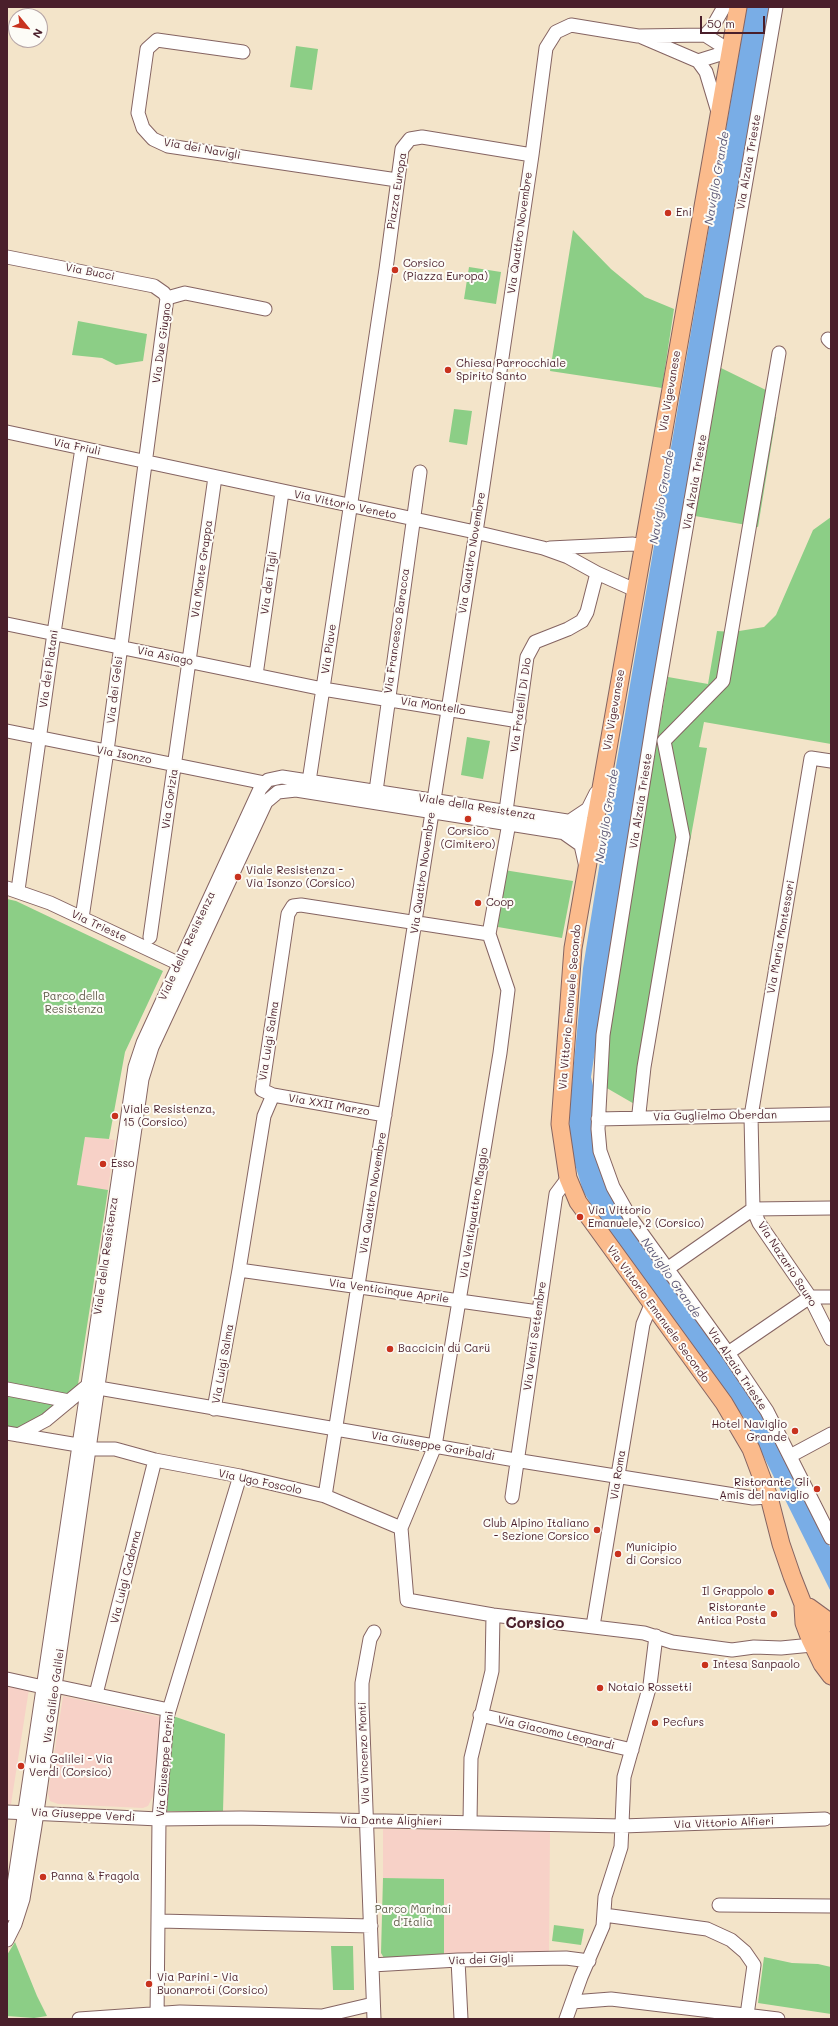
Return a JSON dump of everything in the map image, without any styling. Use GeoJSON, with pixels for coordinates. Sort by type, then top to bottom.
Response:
{"type":"FeatureCollection","features":[{"type":"Feature","properties":{"kind":"main road","name":"Via Vigevanese"},"geometry":{"type":"LineString","coordinates":[[592,831],[738,7]]}},
{"type":"Feature","properties":{"kind":"main road","name":"Via Vittorio Emanuele Secondo"},"geometry":{"type":"LineString","coordinates":[[592,831],[573,948],[561,1110],[561,1138],[568,1178],[578,1202],[590,1221],[738,1425],[751,1449],[769,1497],[785,1556],[803,1604],[804,1623],[812,1645],[831,1676]]}},
{"type":"Feature","properties":{"kind":"main road","name":"Via Vittorio Emanuele Secondo"},"geometry":{"type":"LineString","coordinates":[[803,1604],[814,1618],[831,1655]]}},
{"type":"Feature","properties":{"kind":"main road"},"geometry":{"type":"LineString","coordinates":[[803,1604],[816,1611],[831,1623]]}},
{"type":"Feature","properties":{"kind":"street"},"geometry":{"type":"LineString","coordinates":[[705,35],[712,28],[724,7]]}},
{"type":"Feature","properties":{"kind":"street","name":"Via Alzaia Trieste"},"geometry":{"type":"LineString","coordinates":[[776,7],[658,696],[603,1035],[598,1119],[600,1151],[613,1187],[630,1217],[728,1353],[767,1412],[831,1538]]}},
{"type":"Feature","properties":{"kind":"street"},"geometry":{"type":"LineString","coordinates":[[532,155],[546,48],[556,32],[571,25],[638,36],[705,35],[730,51]]}},
{"type":"Feature","properties":{"kind":"street"},"geometry":{"type":"LineString","coordinates":[[638,36],[698,61],[706,72],[719,114]]}},
{"type":"Feature","properties":{"kind":"street","name":"Via dei Navigli"},"geometry":{"type":"LineString","coordinates":[[243,52],[157,40],[147,49],[138,113],[143,128],[152,139],[168,146],[397,180]]}},
{"type":"Feature","properties":{"kind":"street"},"geometry":{"type":"LineString","coordinates":[[698,61],[730,51]]}},
{"type":"Feature","properties":{"kind":"street","name":"Piazza Europa"},"geometry":{"type":"LineString","coordinates":[[350,505],[386,269],[402,149],[410,140],[422,137],[532,155]]}},
{"type":"Feature","properties":{"kind":"street","name":"Via Quattro Novembre"},"geometry":{"type":"LineString","coordinates":[[325,1496],[416,923],[447,708],[532,155]]}},
{"type":"Feature","properties":{"kind":"street","name":"Via Bucci"},"geometry":{"type":"LineString","coordinates":[[7,256],[154,286],[164,293],[167,298]]}},
{"type":"Feature","properties":{"kind":"street","name":"Via Due Giugno"},"geometry":{"type":"LineString","coordinates":[[146,462],[167,298],[185,293],[265,309]]}},
{"type":"Feature","properties":{"kind":"street"},"geometry":{"type":"LineString","coordinates":[[639,1113],[644,1067],[683,837],[664,741],[722,681],[779,353]]}},
{"type":"Feature","properties":{"kind":"street","name":"Via Friuli"},"geometry":{"type":"LineString","coordinates":[[7,432],[146,462]]}},
{"type":"Feature","properties":{"kind":"street","name":"Via dei Platani"},"geometry":{"type":"LineString","coordinates":[[13,889],[39,737],[82,448]]}},
{"type":"Feature","properties":{"kind":"street","name":"Via Vittorio Veneto"},"geometry":{"type":"LineString","coordinates":[[146,462],[475,532],[543,548],[568,557],[635,590]]}},
{"type":"Feature","properties":{"kind":"street","name":"Via dei Gelsi"},"geometry":{"type":"LineString","coordinates":[[82,918],[107,751],[146,462]]}},
{"type":"Feature","properties":{"kind":"street","name":"Via Francesco Baracca"},"geometry":{"type":"LineString","coordinates":[[376,790],[412,519],[420,472]]}},
{"type":"Feature","properties":{"kind":"street","name":"Via Monte Grappa"},"geometry":{"type":"LineString","coordinates":[[189,661],[215,477]]}},
{"type":"Feature","properties":{"kind":"street","name":"Via dei Tigli"},"geometry":{"type":"LineString","coordinates":[[256,675],[282,492]]}},
{"type":"Feature","properties":{"kind":"street","name":"Via Piave"},"geometry":{"type":"LineString","coordinates":[[308,786],[350,505]]}},
{"type":"Feature","properties":{"kind":"street","name":"Via Vittorio Veneto"},"geometry":{"type":"LineString","coordinates":[[543,548],[633,544],[643,546]]}},
{"type":"Feature","properties":{"kind":"street","name":"Via Fratelli Di Dio"},"geometry":{"type":"LineString","coordinates":[[507,817],[519,720],[530,649],[535,642],[568,629],[582,621],[587,612],[598,573]]}},
{"type":"Feature","properties":{"kind":"street","name":"Via Asiago"},"geometry":{"type":"LineString","coordinates":[[7,624],[323,689]]}},
{"type":"Feature","properties":{"kind":"street","name":"Via Gorizia"},"geometry":{"type":"LineString","coordinates":[[150,936],[189,661]]}},
{"type":"Feature","properties":{"kind":"street","name":"Via Montello"},"geometry":{"type":"LineString","coordinates":[[323,689],[519,720]]}},
{"type":"Feature","properties":{"kind":"street","name":"Via Isonzo"},"geometry":{"type":"LineString","coordinates":[[7,731],[264,783]]}},
{"type":"Feature","properties":{"kind":"street","name":"Via Maria Montessori"},"geometry":{"type":"LineString","coordinates":[[751,1116],[811,758],[831,761]]}},
{"type":"Feature","properties":{"kind":"street","name":"Viale della Resistenza"},"geometry":{"type":"LineString","coordinates":[[84,1447],[122,1178],[147,1062],[184,967],[250,809],[264,783],[278,777],[308,786],[507,817],[561,831],[592,831]]}},
{"type":"Feature","properties":{"kind":"street"},"geometry":{"type":"LineString","coordinates":[[570,821],[591,805],[601,780]]}},
{"type":"Feature","properties":{"kind":"street","name":"Viale della Resistenza"},"geometry":{"type":"LineString","coordinates":[[184,967],[266,802],[274,794],[308,786],[376,790],[433,805]]}},
{"type":"Feature","properties":{"kind":"street","name":"Viale della Resistenza"},"geometry":{"type":"LineString","coordinates":[[507,817],[570,821],[592,831]]}},
{"type":"Feature","properties":{"kind":"street","name":"Via Ventiquattro Maggio"},"geometry":{"type":"LineString","coordinates":[[493,1615],[407,1600],[401,1528],[435,1446],[460,1301],[508,990],[489,934],[507,817]]}},
{"type":"Feature","properties":{"kind":"street"},"geometry":{"type":"LineString","coordinates":[[561,831],[581,846],[586,868]]}},
{"type":"Feature","properties":{"kind":"street","name":"Via Trieste"},"geometry":{"type":"LineString","coordinates":[[13,889],[40,898],[184,967]]}},
{"type":"Feature","properties":{"kind":"street","name":"Via Luigi Salma"},"geometry":{"type":"LineString","coordinates":[[214,1409],[239,1270],[264,1116],[273,1095],[262,1090],[288,914],[293,906],[301,904],[489,934]]}},
{"type":"Feature","properties":{"kind":"street","name":"Via XXII Marzo"},"geometry":{"type":"LineString","coordinates":[[273,1095],[385,1115]]}},
{"type":"Feature","properties":{"kind":"street","name":"Via Guglielmo Oberdan"},"geometry":{"type":"LineString","coordinates":[[598,1119],[831,1114]]}},
{"type":"Feature","properties":{"kind":"street","name":"Via Nazario Sauro"},"geometry":{"type":"LineString","coordinates":[[751,1116],[753,1209],[759,1222],[810,1297],[831,1339]]}},
{"type":"Feature","properties":{"kind":"street","name":"Via Venti Settembre"},"geometry":{"type":"LineString","coordinates":[[512,1497],[556,1194],[568,1178]]}},
{"type":"Feature","properties":{"kind":"street"},"geometry":{"type":"LineString","coordinates":[[667,1269],[753,1209],[831,1208]]}},
{"type":"Feature","properties":{"kind":"street","name":"Via Venticinque Aprile"},"geometry":{"type":"LineString","coordinates":[[239,1270],[538,1312]]}},
{"type":"Feature","properties":{"kind":"street"},"geometry":{"type":"LineString","coordinates":[[728,1353],[810,1297],[831,1297]]}},
{"type":"Feature","properties":{"kind":"street","name":"Via Roma"},"geometry":{"type":"LineString","coordinates":[[593,1626],[644,1324],[651,1305]]}},
{"type":"Feature","properties":{"kind":"street"},"geometry":{"type":"LineString","coordinates":[[644,1324],[650,1325],[663,1321]]}},
{"type":"Feature","properties":{"kind":"street","name":"Viale della Resistenza"},"geometry":{"type":"LineString","coordinates":[[84,1447],[93,1424],[92,1387]]}},
{"type":"Feature","properties":{"kind":"street","name":"Via Ugo Foscolo"},"geometry":{"type":"LineString","coordinates":[[12,1434],[46,1420],[69,1401],[92,1387]]}},
{"type":"Feature","properties":{"kind":"street","name":"Via Giuseppe Garibaldi"},"geometry":{"type":"LineString","coordinates":[[92,1387],[517,1460],[753,1498],[769,1497]]}},
{"type":"Feature","properties":{"kind":"street"},"geometry":{"type":"LineString","coordinates":[[7,1389],[69,1401]]}},
{"type":"Feature","properties":{"kind":"street","name":"Via Ugo Foscolo"},"geometry":{"type":"LineString","coordinates":[[93,1424],[97,1432],[116,1449]]}},
{"type":"Feature","properties":{"kind":"street","name":"Via Ugo Foscolo"},"geometry":{"type":"LineString","coordinates":[[12,1434],[84,1447],[116,1449],[155,1460],[240,1476],[325,1496],[401,1528]]}},
{"type":"Feature","properties":{"kind":"street"},"geometry":{"type":"LineString","coordinates":[[790,1456],[831,1434]]}},
{"type":"Feature","properties":{"kind":"street","name":"Via Galileo Galilei"},"geometry":{"type":"LineString","coordinates":[[7,1940],[15,1924],[23,1899],[31,1812],[84,1447]]}},
{"type":"Feature","properties":{"kind":"street","name":"Via Luigi Cadorna"},"geometry":{"type":"LineString","coordinates":[[96,1694],[155,1460]]}},
{"type":"Feature","properties":{"kind":"street","name":"Via Giuseppe Parini"},"geometry":{"type":"LineString","coordinates":[[157,2016],[159,1819],[169,1710],[240,1476]]}},
{"type":"Feature","properties":{"kind":"street"},"geometry":{"type":"LineString","coordinates":[[470,1822],[471,1758],[480,1715],[492,1671],[493,1615],[644,1633],[672,1642],[732,1650],[754,1647],[781,1648],[812,1645]]}},
{"type":"Feature","properties":{"kind":"street","name":"Via Vincenzo Monti"},"geometry":{"type":"LineString","coordinates":[[374,1632],[370,1639],[362,1683],[362,1722],[374,2019]]}},
{"type":"Feature","properties":{"kind":"street"},"geometry":{"type":"LineString","coordinates":[[566,2019],[604,1926],[605,1897],[621,1847],[623,1788],[650,1685],[656,1636]]}},
{"type":"Feature","properties":{"kind":"street"},"geometry":{"type":"LineString","coordinates":[[7,1679],[96,1694],[169,1710]]}},
{"type":"Feature","properties":{"kind":"street","name":"Via Giacomo Leopardi"},"geometry":{"type":"LineString","coordinates":[[480,1715],[632,1750]]}},
{"type":"Feature","properties":{"kind":"street","name":"Via Giuseppe Verdi"},"geometry":{"type":"LineString","coordinates":[[7,1812],[159,1819]]}},
{"type":"Feature","properties":{"kind":"street","name":"Via Galileo Galilei"},"geometry":{"type":"LineString","coordinates":[[7,1914],[12,1898],[31,1812]]}},
{"type":"Feature","properties":{"kind":"street","name":"Via Dante Alighieri"},"geometry":{"type":"LineString","coordinates":[[159,1819],[231,1817],[622,1826]]}},
{"type":"Feature","properties":{"kind":"street","name":"Via Vittorio Alfieri"},"geometry":{"type":"LineString","coordinates":[[622,1826],[825,1819]]}},
{"type":"Feature","properties":{"kind":"street"},"geometry":{"type":"LineString","coordinates":[[719,1905],[831,1906]]}},
{"type":"Feature","properties":{"kind":"street"},"geometry":{"type":"LineString","coordinates":[[604,1915],[706,1929],[731,1940],[745,1952],[754,1965],[746,2015]]}},
{"type":"Feature","properties":{"kind":"street"},"geometry":{"type":"LineString","coordinates":[[159,1921],[371,1926]]}},
{"type":"Feature","properties":{"kind":"street","name":"Via dei Gigli"},"geometry":{"type":"LineString","coordinates":[[372,1965],[458,1960],[566,1958],[589,1961]]}},
{"type":"Feature","properties":{"kind":"street"},"geometry":{"type":"LineString","coordinates":[[458,1960],[461,2019]]}},
{"type":"Feature","properties":{"kind":"street"},"geometry":{"type":"LineString","coordinates":[[572,2002],[611,1999],[709,2015],[746,2015],[778,2019]]}},
{"type":"Feature","properties":{"kind":"street"},"geometry":{"type":"LineString","coordinates":[[79,2019],[157,2016],[180,2012],[322,2016],[373,2004]]}},
{"type":"Feature","properties":{"kind":"shaded area"},"geometry":{"type":"Polygon","coordinates":[[[85,1136],[115,1140],[108,1190],[77,1186],[85,1136]]]}},
{"type":"Feature","properties":{"kind":"shaded area"},"geometry":{"type":"Polygon","coordinates":[[[7,1685],[29,1689],[11,1804],[7,1804],[7,1685]]]}},
{"type":"Feature","properties":{"kind":"shaded area"},"geometry":{"type":"Polygon","coordinates":[[[63,1696],[160,1717],[155,1792],[148,1806],[143,1808],[58,1804],[50,1801],[48,1794],[63,1696]]]}},
{"type":"Feature","properties":{"kind":"shaded area"},"geometry":{"type":"Polygon","coordinates":[[[383,1829],[550,1832],[549,1951],[444,1956],[444,1879],[383,1878],[383,1829]]]}},
{"type":"Feature","properties":{"kind":"green space"},"geometry":{"type":"Polygon","coordinates":[[[296,46],[318,49],[312,90],[290,87],[296,46]]]}},
{"type":"Feature","properties":{"kind":"green space"},"geometry":{"type":"Polygon","coordinates":[[[573,230],[611,269],[645,297],[674,309],[662,388],[550,371],[573,230]]]}},
{"type":"Feature","properties":{"kind":"green space"},"geometry":{"type":"Polygon","coordinates":[[[469,267],[501,272],[496,304],[464,299],[469,267]]]}},
{"type":"Feature","properties":{"kind":"green space"},"geometry":{"type":"Polygon","coordinates":[[[78,321],[147,334],[143,361],[116,365],[102,358],[72,355],[78,321]]]}},
{"type":"Feature","properties":{"kind":"green space"},"geometry":{"type":"Polygon","coordinates":[[[721,368],[772,393],[770,416],[776,417],[758,527],[695,516],[721,368]]]}},
{"type":"Feature","properties":{"kind":"green space"},"geometry":{"type":"Polygon","coordinates":[[[454,409],[472,411],[467,445],[449,442],[454,409]]]}},
{"type":"Feature","properties":{"kind":"green space"},"geometry":{"type":"Polygon","coordinates":[[[831,517],[831,744],[704,722],[699,747],[707,748],[651,1056],[643,1109],[605,1087],[606,1037],[668,677],[708,684],[717,631],[733,632],[764,627],[776,615],[813,530],[831,517]]]}},
{"type":"Feature","properties":{"kind":"green space"},"geometry":{"type":"Polygon","coordinates":[[[467,737],[490,741],[483,779],[461,775],[467,737]]]}},
{"type":"Feature","properties":{"kind":"green space"},"geometry":{"type":"Polygon","coordinates":[[[504,870],[573,881],[562,938],[498,927],[504,870]]]}},
{"type":"Feature","properties":{"kind":"green space","name":"Parco della Resistenza"},"geometry":{"type":"Polygon","coordinates":[[[7,899],[16,901],[163,971],[125,1052],[109,1139],[85,1137],[77,1185],[108,1190],[77,1391],[41,1420],[14,1433],[7,1431],[7,899]]]}},
{"type":"Feature","properties":{"kind":"green space"},"geometry":{"type":"Polygon","coordinates":[[[173,1716],[225,1734],[223,1812],[167,1811],[173,1716]]]}},
{"type":"Feature","properties":{"kind":"green space","name":"Parco Marinai d’Italia"},"geometry":{"type":"Polygon","coordinates":[[[383,1878],[444,1879],[444,1956],[384,1958],[381,1953],[383,1878]]]}},
{"type":"Feature","properties":{"kind":"green space"},"geometry":{"type":"Polygon","coordinates":[[[554,1925],[584,1929],[581,1945],[552,1941],[554,1925]]]}},
{"type":"Feature","properties":{"kind":"green space"},"geometry":{"type":"Polygon","coordinates":[[[15,1942],[37,1996],[47,2016],[34,2018],[7,2016],[7,1955],[15,1942]]]}},
{"type":"Feature","properties":{"kind":"green space"},"geometry":{"type":"Polygon","coordinates":[[[331,1946],[353,1946],[354,1990],[333,1990],[331,1946]]]}},
{"type":"Feature","properties":{"kind":"green space"},"geometry":{"type":"Polygon","coordinates":[[[764,1957],[792,1963],[818,1964],[831,1967],[831,2014],[758,2003],[764,1957]]]}},
{"type":"Feature","properties":{"kind":"water","name":"Naviglio Grande"},"geometry":{"type":"Polygon","coordinates":[[[747,7],[770,7],[629,830],[591,1077],[594,1090],[593,1118],[600,1160],[764,1416],[831,1549],[831,1592],[745,1419],[606,1229],[583,1191],[571,1151],[569,1115],[583,968],[606,824],[747,7]]]}},
{"type":"Feature","properties":{"kind":"place","name":"Eni"},"geometry":{"type":"Point","coordinates":[668,213]}},
{"type":"Feature","properties":{"kind":"place","name":"Corsico (Piazza Europa)"},"geometry":{"type":"Point","coordinates":[395,270]}},
{"type":"Feature","properties":{"kind":"place","name":"Chiesa Parrocchiale Spirito Santo"},"geometry":{"type":"Point","coordinates":[448,370]}},
{"type":"Feature","properties":{"kind":"place","name":"Corsico (Cimitero)"},"geometry":{"type":"Point","coordinates":[468,819]}},
{"type":"Feature","properties":{"kind":"place","name":"Viale Resistenza - Via Isonzo (Corsico)"},"geometry":{"type":"Point","coordinates":[238,877]}},
{"type":"Feature","properties":{"kind":"place","name":"Coop"},"geometry":{"type":"Point","coordinates":[478,903]}},
{"type":"Feature","properties":{"kind":"place","name":"Viale Resistenza, 15 (Corsico)"},"geometry":{"type":"Point","coordinates":[115,1116]}},
{"type":"Feature","properties":{"kind":"place","name":"Esso"},"geometry":{"type":"Point","coordinates":[103,1164]}},
{"type":"Feature","properties":{"kind":"place","name":"Via Vittorio Emanuele, 2 (Corsico)"},"geometry":{"type":"Point","coordinates":[580,1217]}},
{"type":"Feature","properties":{"kind":"place","name":"Baccicin dü Carü"},"geometry":{"type":"Point","coordinates":[390,1349]}},
{"type":"Feature","properties":{"kind":"place","name":"Hotel Naviglio Grande"},"geometry":{"type":"Point","coordinates":[795,1431]}},
{"type":"Feature","properties":{"kind":"place","name":"Ristorante Gli Amis del naviglio"},"geometry":{"type":"Point","coordinates":[817,1489]}},
{"type":"Feature","properties":{"kind":"place","name":"Club Alpino Italiano - Sezione Corsico"},"geometry":{"type":"Point","coordinates":[597,1530]}},
{"type":"Feature","properties":{"kind":"place","name":"Municipio di Corsico"},"geometry":{"type":"Point","coordinates":[618,1554]}},
{"type":"Feature","properties":{"kind":"place","name":"Il Grappolo"},"geometry":{"type":"Point","coordinates":[771,1592]}},
{"type":"Feature","properties":{"kind":"place","name":"Ristorante Antica Posta"},"geometry":{"type":"Point","coordinates":[774,1614]}},
{"type":"Feature","properties":{"kind":"place","name":"Intesa Sanpaolo"},"geometry":{"type":"Point","coordinates":[705,1665]}},
{"type":"Feature","properties":{"kind":"place","name":"Notaio Rossetti"},"geometry":{"type":"Point","coordinates":[600,1688]}},
{"type":"Feature","properties":{"kind":"place","name":"Pecfurs"},"geometry":{"type":"Point","coordinates":[655,1723]}},
{"type":"Feature","properties":{"kind":"place","name":"Via Galilei - Via Verdi (Corsico)"},"geometry":{"type":"Point","coordinates":[21,1766]}},
{"type":"Feature","properties":{"kind":"place","name":"Panna & Fragola"},"geometry":{"type":"Point","coordinates":[43,1877]}},
{"type":"Feature","properties":{"kind":"place","name":"Via Parini - Via Buonarroti (Corsico)"},"geometry":{"type":"Point","coordinates":[149,1984]}},
{"type":"Feature","properties":{"kind":"district","name":"Corsico"},"geometry":{"type":"Point","coordinates":[535,1623]}}]}
